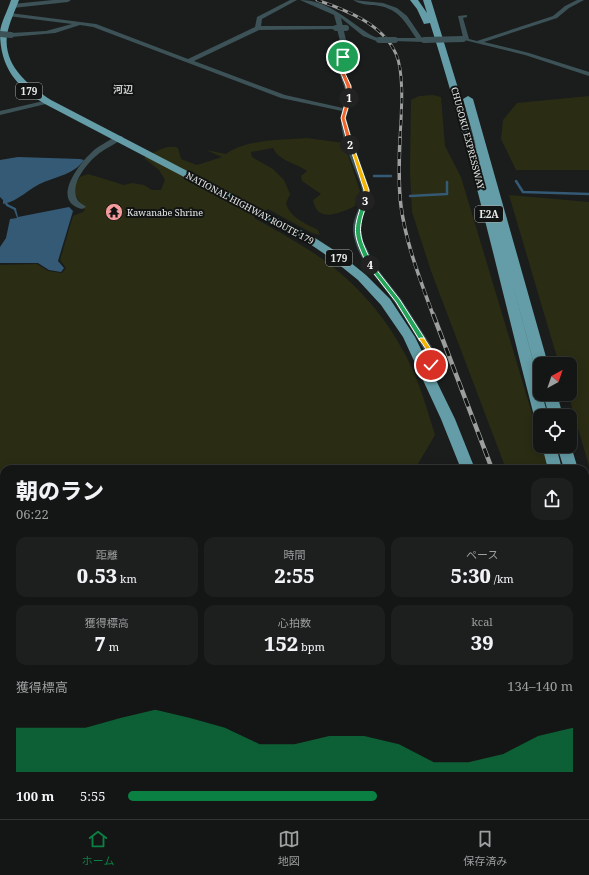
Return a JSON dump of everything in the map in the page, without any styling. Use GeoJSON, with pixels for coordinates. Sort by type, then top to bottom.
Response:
{"type":"FeatureCollection","features":[{"type":"Feature","properties":{"kind":"highway"},"geometry":{"type":"LineString","coordinates":[[414,0],[420,8],[449,70]]}},
{"type":"Feature","properties":{"kind":"highway","name":"CHUGOKU EXPRESSWAY"},"geometry":{"type":"LineString","coordinates":[[427,0],[469,137],[538,409]]}},
{"type":"Feature","properties":{"kind":"highway","name":"CHUGOKU EXPRESSWAY"},"geometry":{"type":"LineString","coordinates":[[435,0],[473,116],[539,357]]}},
{"type":"Feature","properties":{"kind":"highway","name":"NATIONAL HIGHWAY ROUTE 179"},"geometry":{"type":"LineString","coordinates":[[14,2],[3,37],[3,57],[7,68],[25,88],[48,102],[286,225],[330,251],[366,281],[383,300],[404,328],[424,367],[461,449],[467,465]]}},
{"type":"Feature","properties":{"kind":"highway"},"geometry":{"type":"LineString","coordinates":[[551,453],[554,465]]}},
{"type":"Feature","properties":{"kind":"highway"},"geometry":{"type":"LineString","coordinates":[[566,453],[569,465]]}},
{"type":"Feature","properties":{"kind":"street"},"geometry":{"type":"LineString","coordinates":[[14,2],[68,0]]}},
{"type":"Feature","properties":{"kind":"street"},"geometry":{"type":"LineString","coordinates":[[258,28],[259,18],[294,0]]}},
{"type":"Feature","properties":{"kind":"street"},"geometry":{"type":"LineString","coordinates":[[303,0],[328,8],[337,15],[346,19],[364,33],[378,40],[464,39],[547,59],[589,74]]}},
{"type":"Feature","properties":{"kind":"street"},"geometry":{"type":"LineString","coordinates":[[356,0],[366,4],[381,4],[393,7],[404,16],[422,40]]}},
{"type":"Feature","properties":{"kind":"street"},"geometry":{"type":"LineString","coordinates":[[479,42],[555,16],[567,7],[581,0]]}},
{"type":"Feature","properties":{"kind":"street"},"geometry":{"type":"LineString","coordinates":[[10,15],[94,24],[283,97],[345,110]]}},
{"type":"Feature","properties":{"kind":"street"},"geometry":{"type":"LineString","coordinates":[[337,15],[345,49],[341,69],[350,95],[343,118],[344,127],[366,190],[363,207],[358,219],[357,229],[359,241],[372,268],[398,301],[432,355],[433,361],[431,365],[424,367]]}},
{"type":"Feature","properties":{"kind":"street"},"geometry":{"type":"LineString","coordinates":[[464,39],[460,16],[465,16]]}},
{"type":"Feature","properties":{"kind":"street"},"geometry":{"type":"LineString","coordinates":[[0,34],[30,35],[71,27],[80,22]]}},
{"type":"Feature","properties":{"kind":"street"},"geometry":{"type":"LineString","coordinates":[[188,61],[258,28],[346,28],[364,33]]}},
{"type":"Feature","properties":{"kind":"street"},"geometry":{"type":"LineString","coordinates":[[0,113],[48,102]]}},
{"type":"Feature","properties":{"kind":"street"},"geometry":{"type":"LineString","coordinates":[[82,207],[74,203],[70,189],[72,183],[92,157],[104,147],[119,138]]}},
{"type":"Feature","properties":{"kind":"green space"},"geometry":{"type":"Polygon","coordinates":[[[433,95],[441,97],[445,146],[461,177],[533,417],[533,453],[544,453],[548,465],[504,465],[431,271],[412,212],[410,170],[411,100],[419,96],[433,95]]]}},
{"type":"Feature","properties":{"kind":"green space"},"geometry":{"type":"Polygon","coordinates":[[[589,96],[589,170],[516,170],[501,139],[503,120],[517,103],[589,96]]]}},
{"type":"Feature","properties":{"kind":"green space"},"geometry":{"type":"Polygon","coordinates":[[[307,138],[344,143],[360,191],[355,206],[330,215],[319,212],[315,207],[313,200],[321,194],[302,181],[301,176],[307,171],[283,159],[273,148],[251,152],[252,157],[273,169],[284,180],[290,194],[286,203],[291,213],[299,220],[318,230],[320,235],[312,233],[268,209],[254,218],[298,243],[338,271],[351,282],[374,307],[393,333],[412,368],[425,401],[435,435],[417,465],[0,465],[0,265],[37,264],[48,271],[62,273],[66,268],[60,260],[73,216],[85,211],[75,194],[76,183],[80,177],[88,174],[124,185],[132,183],[144,185],[152,190],[161,190],[165,180],[159,170],[144,158],[156,151],[169,147],[178,148],[181,159],[197,165],[222,157],[206,150],[226,154],[244,145],[276,140],[307,138]]]}},
{"type":"Feature","properties":{"kind":"green space"},"geometry":{"type":"Polygon","coordinates":[[[509,195],[589,202],[589,465],[577,425],[577,409],[572,409],[570,401],[577,401],[577,357],[557,357],[509,195]]]}},
{"type":"Feature","properties":{"kind":"water"},"geometry":{"type":"Polygon","coordinates":[[[18,157],[84,160],[71,172],[44,182],[14,200],[3,204],[3,200],[0,197],[0,160],[18,157]]]}},
{"type":"Feature","properties":{"kind":"water"},"geometry":{"type":"Polygon","coordinates":[[[13,207],[16,209],[18,217],[69,207],[73,211],[58,261],[64,268],[61,272],[49,270],[38,263],[0,263],[0,247],[6,238],[10,219],[17,218],[13,207]]]}},
{"type":"Feature","properties":{"kind":"waterway"},"geometry":{"type":"LineString","coordinates":[[374,176],[391,176]]}},
{"type":"Feature","properties":{"kind":"waterway"},"geometry":{"type":"LineString","coordinates":[[516,181],[523,192],[589,194]]}},
{"type":"Feature","properties":{"kind":"waterway"},"geometry":{"type":"LineString","coordinates":[[410,196],[447,194],[447,182]]}},
{"type":"Feature","properties":{"kind":"waterway"},"geometry":{"type":"LineString","coordinates":[[5,201],[7,205],[15,209]]}},
{"type":"Feature","properties":{"kind":"railway"},"geometry":{"type":"LineString","coordinates":[[317,0],[340,8],[373,26],[390,43],[399,62],[401,73],[402,96],[400,139]]}},
{"type":"Feature","properties":{"kind":"railway"},"geometry":{"type":"LineString","coordinates":[[400,138],[399,189],[403,220],[414,261],[433,315]]}},
{"type":"Feature","properties":{"kind":"railway"},"geometry":{"type":"LineString","coordinates":[[433,314],[490,465]]}},
{"type":"Feature","properties":{"kind":"place","name":"Kawanabe Shrine"},"geometry":{"type":"Point","coordinates":[114,212]}},
{"type":"Feature","properties":{"kind":"district","name":"河辺"},"geometry":{"type":"Point","coordinates":[123,89]}},
{"type":"Feature","properties":{"kind":"route"},"geometry":{"type":"LineString","coordinates":[[343,57],[341,69],[350,95],[343,118],[344,127],[366,190],[363,207],[358,219],[357,229],[359,241],[372,268],[398,301],[432,355],[433,361],[431,365]]}}]}
